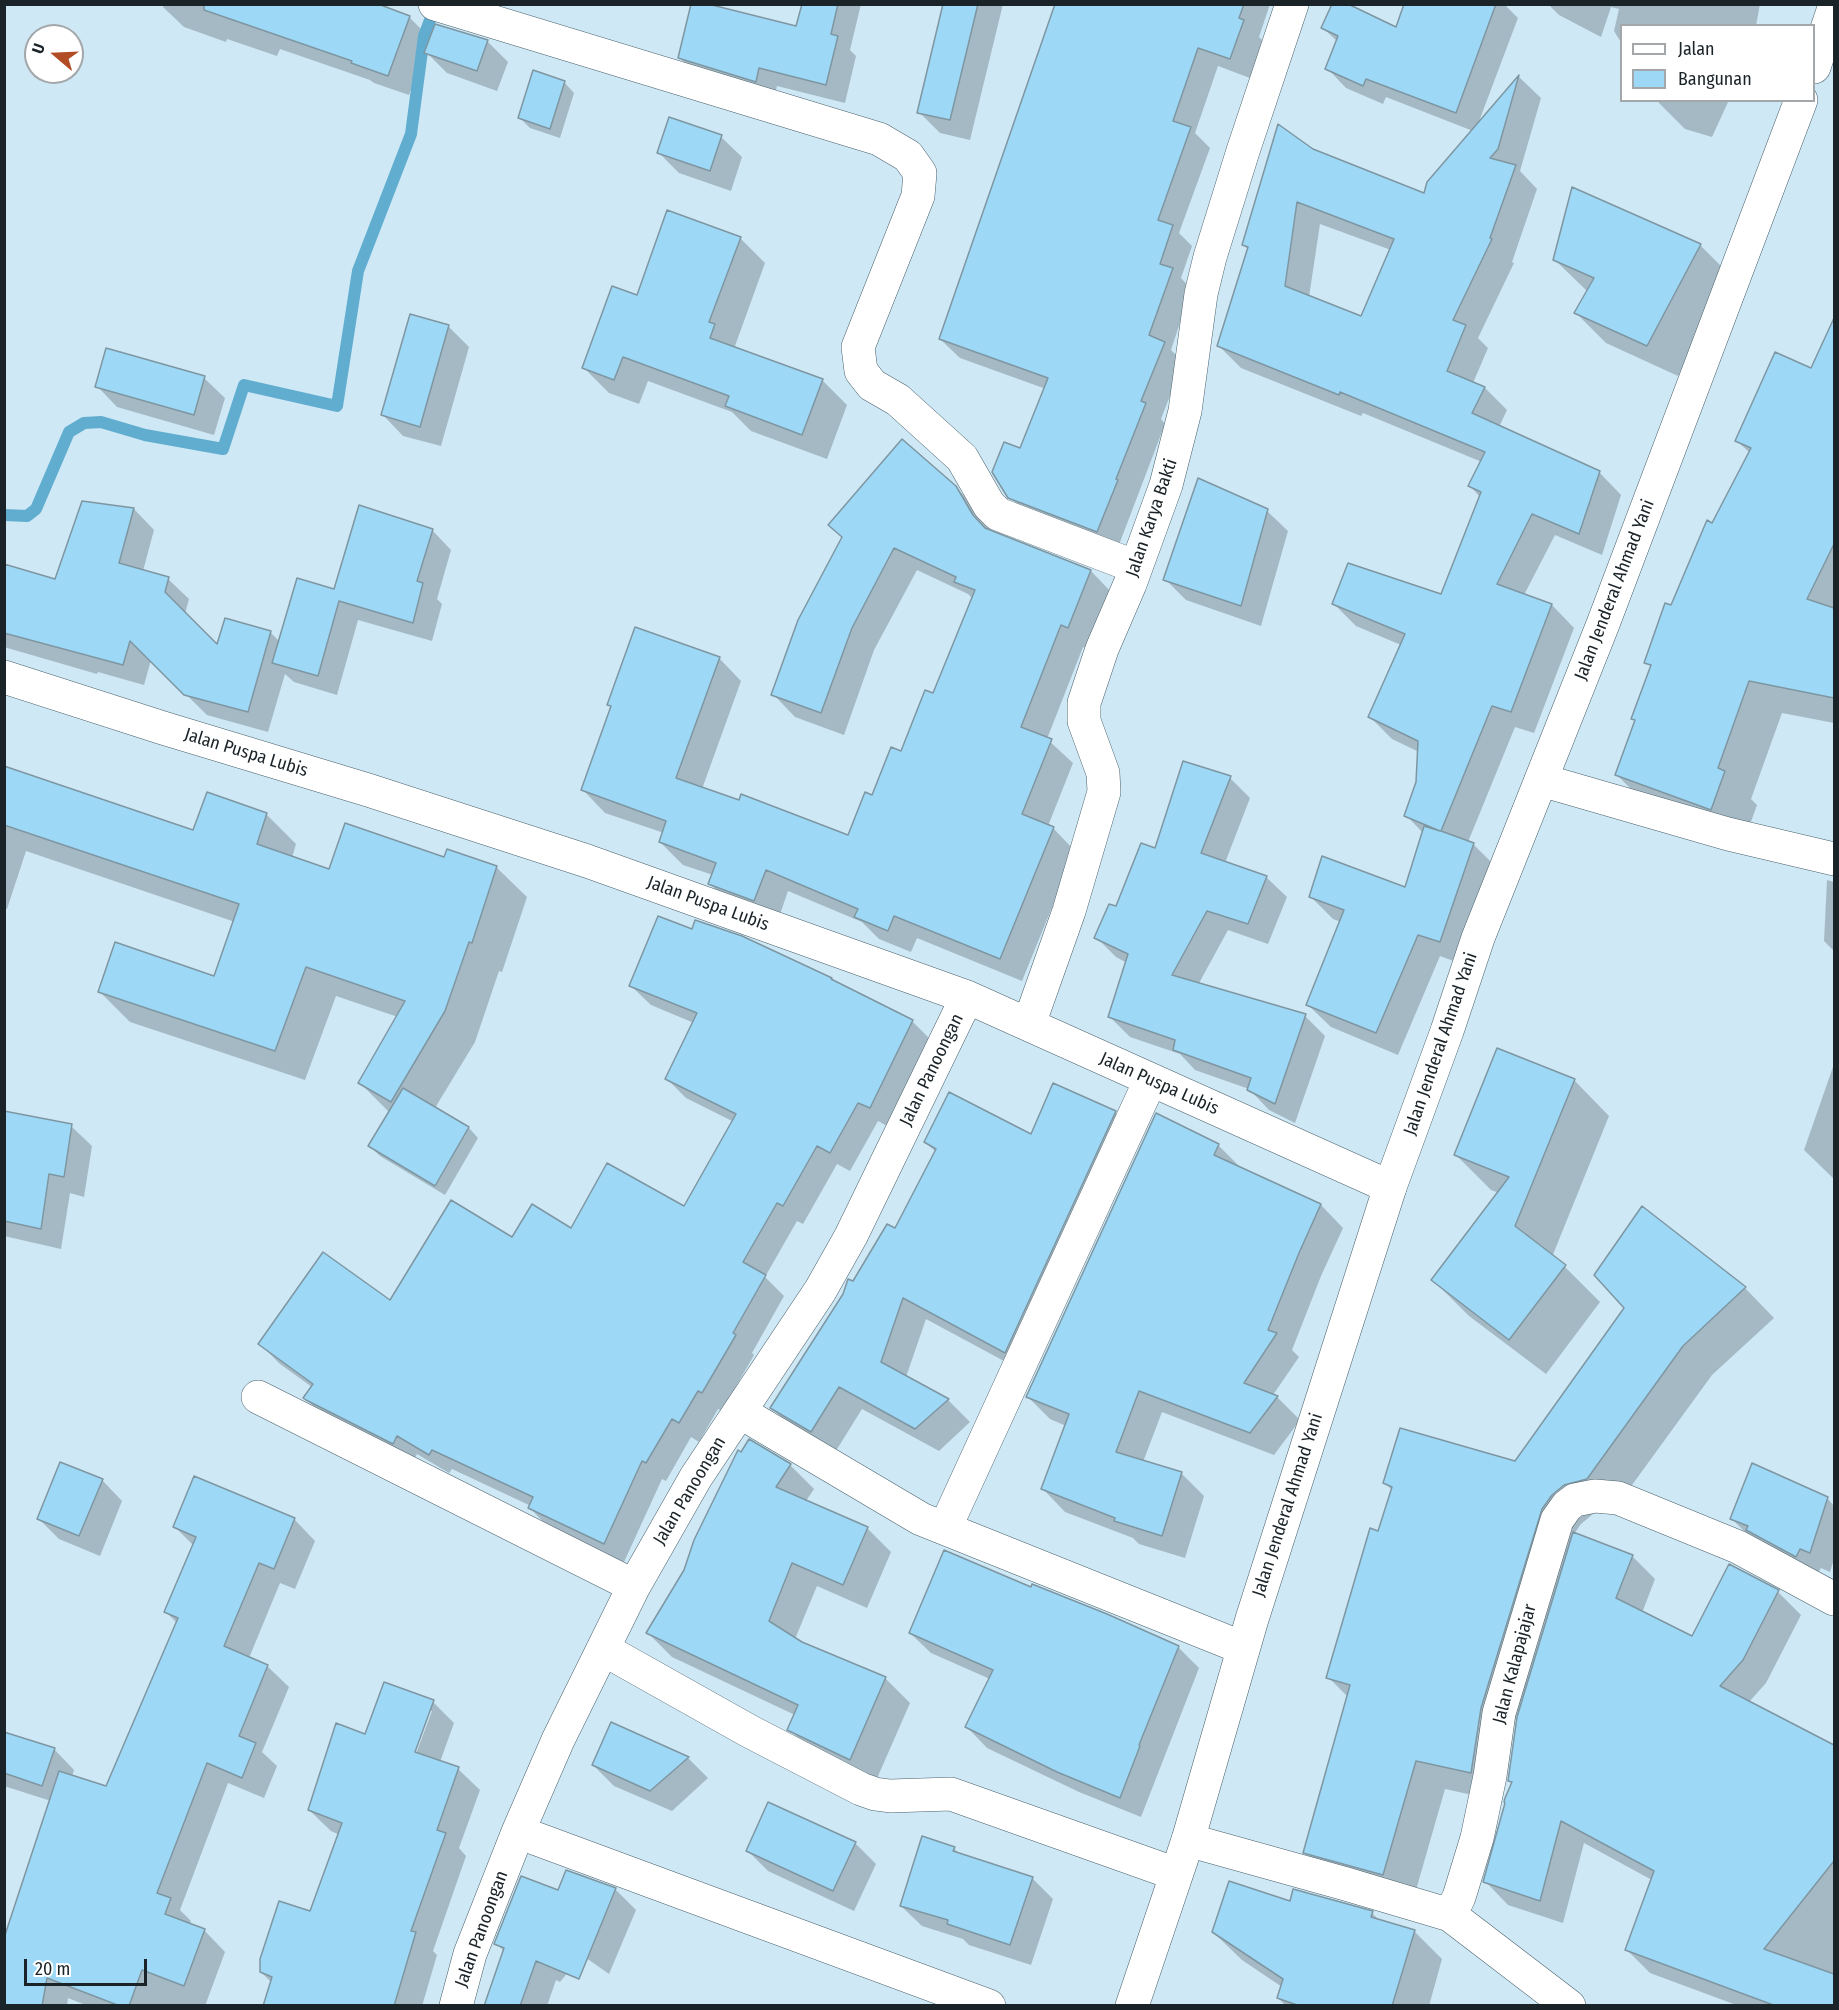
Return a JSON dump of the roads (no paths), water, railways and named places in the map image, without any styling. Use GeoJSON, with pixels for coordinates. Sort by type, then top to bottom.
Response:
{"type":"FeatureCollection","features":[{"type":"Feature","properties":{"kind":"main road"},"geometry":{"type":"LineString","coordinates":[[435,4],[879,139],[908,156],[920,173],[918,196],[858,347],[861,371],[872,385],[898,400],[962,458],[989,505],[998,514],[1136,567]]}},
{"type":"Feature","properties":{"kind":"main road","name":"Jalan Karya Bakti"},"geometry":{"type":"LineString","coordinates":[[1029,1024],[1062,930],[1102,801],[1105,783],[1084,722],[1084,703],[1102,649],[1136,567],[1166,485],[1185,411],[1201,294],[1210,257],[1292,4]]}},
{"type":"Feature","properties":{"kind":"main road"},"geometry":{"type":"LineString","coordinates":[[1815,64],[1834,8]]}},
{"type":"Feature","properties":{"kind":"main road","name":"Jalan Jenderal Ahmad Yani"},"geometry":{"type":"LineString","coordinates":[[1132,2006],[1188,1840],[1243,1648],[1390,1187],[1478,938],[1607,613],[1801,102]]}},
{"type":"Feature","properties":{"kind":"main road","name":"Jalan Puspa Lubis"},"geometry":{"type":"LineString","coordinates":[[4,677],[587,861],[967,997],[1390,1187]]}},
{"type":"Feature","properties":{"kind":"main road"},"geometry":{"type":"LineString","coordinates":[[1541,780],[1728,834],[1834,859]]}},
{"type":"Feature","properties":{"kind":"main road","name":"Jalan Panoongan"},"geometry":{"type":"LineString","coordinates":[[456,2006],[470,1954],[518,1832],[558,1740],[634,1586],[696,1477],[795,1332],[820,1291],[851,1236],[967,997]]}},
{"type":"Feature","properties":{"kind":"main road"},"geometry":{"type":"LineString","coordinates":[[945,1528],[1150,1081]]}},
{"type":"Feature","properties":{"kind":"main road"},"geometry":{"type":"LineString","coordinates":[[258,1397],[634,1586]]}},
{"type":"Feature","properties":{"kind":"main road"},"geometry":{"type":"LineString","coordinates":[[740,1412],[921,1519],[1243,1648]]}},
{"type":"Feature","properties":{"kind":"main road","name":"Jalan Kalapajajar"},"geometry":{"type":"LineString","coordinates":[[1450,1915],[1459,1897],[1477,1838],[1490,1776],[1499,1713],[1557,1520],[1567,1506],[1584,1497],[1618,1498],[1738,1547],[1834,1599]]}},
{"type":"Feature","properties":{"kind":"main road"},"geometry":{"type":"LineString","coordinates":[[603,1649],[749,1731],[861,1789],[890,1796],[951,1794],[1176,1874]]}},
{"type":"Feature","properties":{"kind":"main road"},"geometry":{"type":"LineString","coordinates":[[518,1832],[989,2006]]}},
{"type":"Feature","properties":{"kind":"main road"},"geometry":{"type":"LineString","coordinates":[[1188,1840],[1450,1915],[1569,2006]]}},
{"type":"Feature","properties":{"kind":"waterway"},"geometry":{"type":"LineString","coordinates":[[4,515],[27,516],[36,509],[69,432],[84,423],[101,422],[145,435],[223,449],[244,385],[337,406],[358,271],[411,134],[424,36],[435,7]]}}]}
